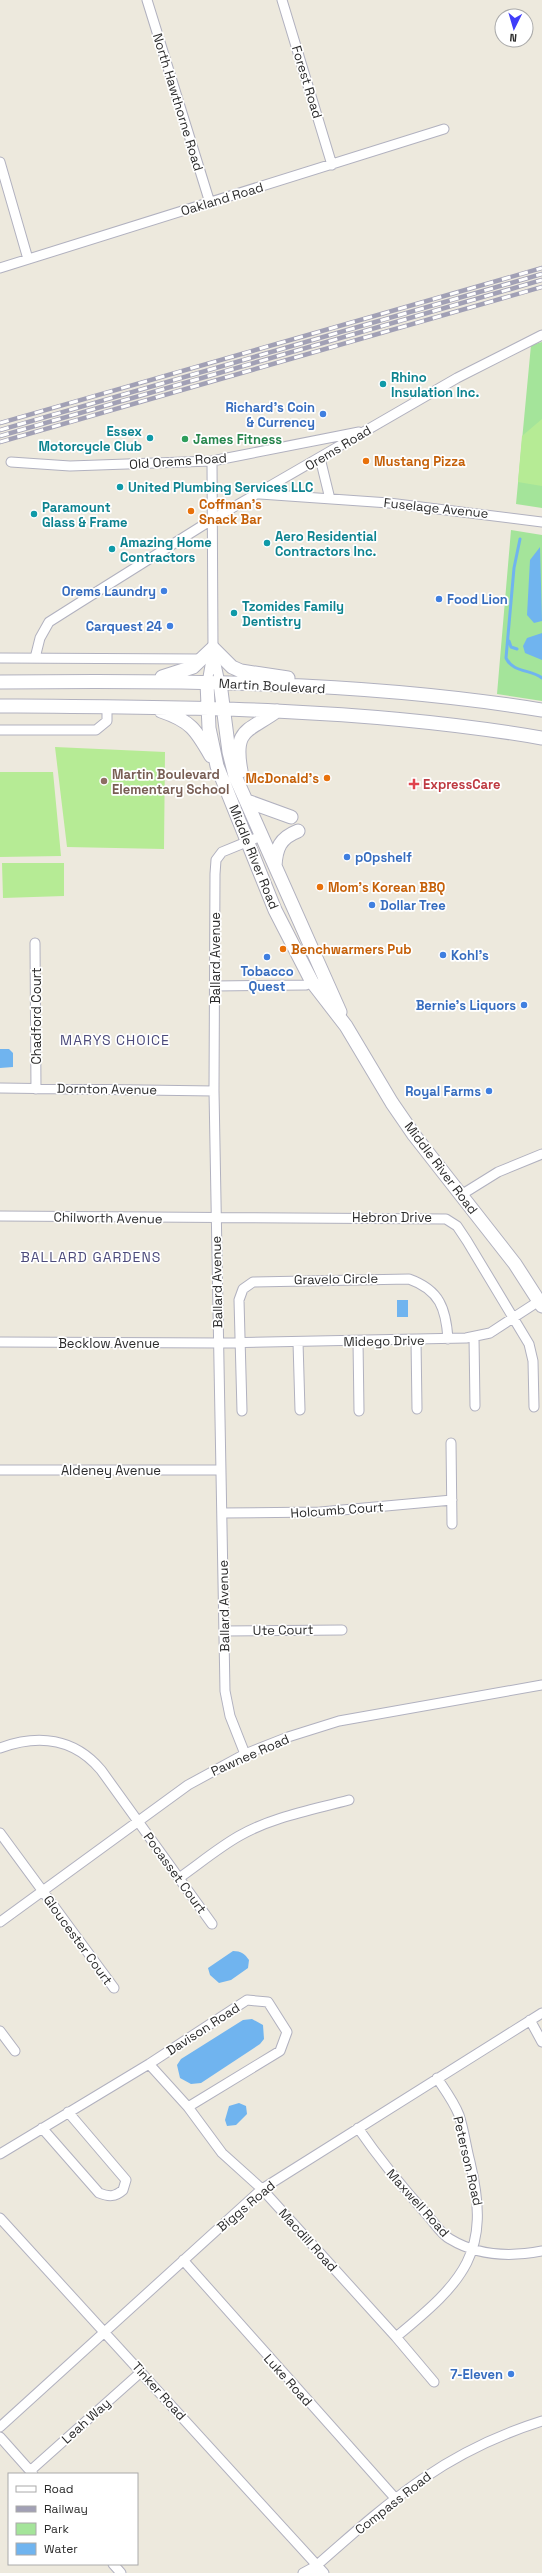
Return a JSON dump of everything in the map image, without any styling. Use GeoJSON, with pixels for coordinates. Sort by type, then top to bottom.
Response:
{"type":"FeatureCollection","features":[{"type":"Feature","properties":{"kind":"main road"},"geometry":{"type":"LineString","coordinates":[[152,681],[183,672],[213,648],[232,667],[253,674],[323,682],[373,691]]}},
{"type":"Feature","properties":{"kind":"main road","name":"Martin Boulevard"},"geometry":{"type":"LineString","coordinates":[[0,682],[152,681],[373,691],[446,697],[542,710]]}},
{"type":"Feature","properties":{"kind":"main road","name":"Middle River Road"},"geometry":{"type":"LineString","coordinates":[[213,683],[208,709],[209,728],[217,766],[275,910],[312,982],[346,1026],[392,1103],[515,1264],[541,1303]]}},
{"type":"Feature","properties":{"kind":"main road","name":"Middle River Road"},"geometry":{"type":"LineString","coordinates":[[213,683],[223,709],[231,761],[261,836],[327,977],[346,1026]]}},
{"type":"Feature","properties":{"kind":"main road","name":"Martin Boulevard"},"geometry":{"type":"LineString","coordinates":[[0,706],[107,706],[223,709],[417,719],[542,738]]}},
{"type":"Feature","properties":{"kind":"main road"},"geometry":{"type":"LineString","coordinates":[[150,707],[183,719],[196,732],[217,766]]}},
{"type":"Feature","properties":{"kind":"main road"},"geometry":{"type":"LineString","coordinates":[[277,711],[250,727],[242,735],[239,748],[239,761],[247,801],[291,817]]}},
{"type":"Feature","properties":{"kind":"main road"},"geometry":{"type":"LineString","coordinates":[[275,866],[276,853],[281,841],[298,831]]}},
{"type":"Feature","properties":{"kind":"street","name":"North Hawthorne Road"},"geometry":{"type":"LineString","coordinates":[[147,0],[210,203]]}},
{"type":"Feature","properties":{"kind":"street","name":"Forest Road"},"geometry":{"type":"LineString","coordinates":[[282,0],[332,164]]}},
{"type":"Feature","properties":{"kind":"street","name":"Oakland Road"},"geometry":{"type":"LineString","coordinates":[[0,268],[444,129]]}},
{"type":"Feature","properties":{"kind":"street"},"geometry":{"type":"LineString","coordinates":[[0,162],[28,259]]}},
{"type":"Feature","properties":{"kind":"street","name":"Orems Road"},"geometry":{"type":"LineString","coordinates":[[35,658],[40,638],[49,622],[212,519],[260,494],[458,378],[542,336]]}},
{"type":"Feature","properties":{"kind":"street","name":"Old Orems Road"},"geometry":{"type":"LineString","coordinates":[[11,462],[70,466],[212,461],[366,431]]}},
{"type":"Feature","properties":{"kind":"street"},"geometry":{"type":"LineString","coordinates":[[320,458],[330,499]]}},
{"type":"Feature","properties":{"kind":"street","name":"Middle River Road"},"geometry":{"type":"LineString","coordinates":[[212,461],[213,683]]}},
{"type":"Feature","properties":{"kind":"street","name":"Fuselage Avenue"},"geometry":{"type":"LineString","coordinates":[[260,494],[475,512],[542,522]]}},
{"type":"Feature","properties":{"kind":"street"},"geometry":{"type":"LineString","coordinates":[[0,658],[201,659]]}},
{"type":"Feature","properties":{"kind":"street"},"geometry":{"type":"LineString","coordinates":[[0,730],[96,730],[107,721],[107,706]]}},
{"type":"Feature","properties":{"kind":"street","name":"Ballard Avenue"},"geometry":{"type":"LineString","coordinates":[[245,1754],[227,1706],[224,1631],[214,1091],[216,860],[222,852],[261,836]]}},
{"type":"Feature","properties":{"kind":"street","name":"Chadford Court"},"geometry":{"type":"LineString","coordinates":[[35,943],[36,1088]]}},
{"type":"Feature","properties":{"kind":"street"},"geometry":{"type":"LineString","coordinates":[[215,986],[306,985],[312,982]]}},
{"type":"Feature","properties":{"kind":"street","name":"Dornton Avenue"},"geometry":{"type":"LineString","coordinates":[[0,1088],[214,1091]]}},
{"type":"Feature","properties":{"kind":"street"},"geometry":{"type":"LineString","coordinates":[[461,1195],[498,1172],[542,1154]]}},
{"type":"Feature","properties":{"kind":"street","name":"Chilworth Avenue"},"geometry":{"type":"LineString","coordinates":[[0,1216],[216,1219]]}},
{"type":"Feature","properties":{"kind":"street","name":"Hebron Drive"},"geometry":{"type":"LineString","coordinates":[[216,1219],[446,1219],[457,1226],[468,1241],[515,1317],[532,1350],[534,1407]]}},
{"type":"Feature","properties":{"kind":"street","name":"Gravelo Circle"},"geometry":{"type":"LineString","coordinates":[[242,1411],[240,1293],[246,1285],[253,1282],[270,1280],[409,1279],[429,1288],[439,1301],[447,1320],[448,1339]]}},
{"type":"Feature","properties":{"kind":"street","name":"Midego Drive"},"geometry":{"type":"LineString","coordinates":[[219,1343],[416,1340],[474,1337],[490,1333],[541,1303]]}},
{"type":"Feature","properties":{"kind":"street"},"geometry":{"type":"LineString","coordinates":[[474,1337],[475,1406]]}},
{"type":"Feature","properties":{"kind":"street"},"geometry":{"type":"LineString","coordinates":[[416,1340],[417,1408]]}},
{"type":"Feature","properties":{"kind":"street"},"geometry":{"type":"LineString","coordinates":[[358,1341],[359,1411]]}},
{"type":"Feature","properties":{"kind":"street","name":"Becklow Avenue"},"geometry":{"type":"LineString","coordinates":[[0,1342],[219,1343]]}},
{"type":"Feature","properties":{"kind":"street"},"geometry":{"type":"LineString","coordinates":[[298,1342],[300,1410]]}},
{"type":"Feature","properties":{"kind":"street"},"geometry":{"type":"LineString","coordinates":[[451,1443],[452,1524]]}},
{"type":"Feature","properties":{"kind":"street","name":"Aldeney Avenue"},"geometry":{"type":"LineString","coordinates":[[0,1470],[221,1470]]}},
{"type":"Feature","properties":{"kind":"street","name":"Holcumb Court"},"geometry":{"type":"LineString","coordinates":[[222,1514],[320,1512],[452,1500]]}},
{"type":"Feature","properties":{"kind":"street","name":"Ute Court"},"geometry":{"type":"LineString","coordinates":[[224,1631],[342,1630]]}},
{"type":"Feature","properties":{"kind":"street","name":"Pawnee Road"},"geometry":{"type":"LineString","coordinates":[[0,1922],[188,1785],[245,1754],[288,1737],[339,1722],[542,1685]]}},
{"type":"Feature","properties":{"kind":"street","name":"Pocasset Court"},"geometry":{"type":"LineString","coordinates":[[0,1748],[40,1740],[61,1742],[75,1748],[95,1763],[212,1924]]}},
{"type":"Feature","properties":{"kind":"street"},"geometry":{"type":"LineString","coordinates":[[179,1878],[225,1845],[253,1829],[287,1816],[349,1800]]}},
{"type":"Feature","properties":{"kind":"street","name":"Gloucester Court"},"geometry":{"type":"LineString","coordinates":[[0,1833],[114,1988]]}},
{"type":"Feature","properties":{"kind":"street","name":"Davison Road"},"geometry":{"type":"LineString","coordinates":[[0,2154],[149,2064],[247,2000],[268,2002],[287,2032],[280,2051],[188,2107]]}},
{"type":"Feature","properties":{"kind":"street","name":"Biggs Road"},"geometry":{"type":"LineString","coordinates":[[0,2427],[262,2189],[542,2013]]}},
{"type":"Feature","properties":{"kind":"street"},"geometry":{"type":"LineString","coordinates":[[530,2020],[542,2042]]}},
{"type":"Feature","properties":{"kind":"street"},"geometry":{"type":"LineString","coordinates":[[0,2030],[15,2051]]}},
{"type":"Feature","properties":{"kind":"street","name":"Macdill Road"},"geometry":{"type":"LineString","coordinates":[[149,2064],[188,2107],[222,2153],[262,2189],[396,2336],[434,2382]]}},
{"type":"Feature","properties":{"kind":"street","name":"Peterson Road"},"geometry":{"type":"LineString","coordinates":[[396,2336],[450,2289],[463,2272],[473,2250],[478,2229],[478,2192],[459,2115],[438,2078]]}},
{"type":"Feature","properties":{"kind":"street"},"geometry":{"type":"LineString","coordinates":[[42,2128],[99,2193],[108,2196],[117,2195],[124,2190],[126,2180],[68,2112]]}},
{"type":"Feature","properties":{"kind":"street","name":"Maxwell Road"},"geometry":{"type":"LineString","coordinates":[[358,2128],[388,2171],[448,2239],[473,2250],[520,2255],[542,2251]]}},
{"type":"Feature","properties":{"kind":"street","name":"Tinker Road"},"geometry":{"type":"LineString","coordinates":[[0,2218],[141,2372],[314,2570],[324,2573]]}},
{"type":"Feature","properties":{"kind":"street","name":"Luke Road"},"geometry":{"type":"LineString","coordinates":[[183,2260],[394,2498]]}},
{"type":"Feature","properties":{"kind":"street","name":"Leah Way"},"geometry":{"type":"LineString","coordinates":[[31,2473],[141,2372]]}},
{"type":"Feature","properties":{"kind":"street","name":"Compass Road"},"geometry":{"type":"LineString","coordinates":[[303,2573],[314,2570],[394,2498],[461,2454],[503,2435],[542,2421]]}},
{"type":"Feature","properties":{"kind":"street"},"geometry":{"type":"LineString","coordinates":[[0,2437],[31,2473]]}},
{"type":"Feature","properties":{"kind":"street"},"geometry":{"type":"LineString","coordinates":[[114,2565],[121,2573]]}},
{"type":"Feature","properties":{"kind":"green space"},"geometry":{"type":"Polygon","coordinates":[[[542,342],[542,508],[516,504],[531,345],[542,342]]]}},
{"type":"Feature","properties":{"kind":"green space"},"geometry":{"type":"Polygon","coordinates":[[[542,419],[542,486],[518,482],[522,436],[542,419]]]}},
{"type":"Feature","properties":{"kind":"green space"},"geometry":{"type":"Polygon","coordinates":[[[511,530],[542,535],[542,701],[497,694],[511,530]]]}},
{"type":"Feature","properties":{"kind":"green space"},"geometry":{"type":"Polygon","coordinates":[[[55,747],[165,752],[164,849],[67,847],[55,747]]]}},
{"type":"Feature","properties":{"kind":"green space"},"geometry":{"type":"Polygon","coordinates":[[[0,772],[53,772],[61,856],[0,857],[0,772]]]}},
{"type":"Feature","properties":{"kind":"green space"},"geometry":{"type":"Polygon","coordinates":[[[2,863],[64,863],[64,896],[3,898],[2,863]]]}},
{"type":"Feature","properties":{"kind":"water"},"geometry":{"type":"Polygon","coordinates":[[[540,547],[542,621],[534,623],[527,615],[530,560],[540,547]]]}},
{"type":"Feature","properties":{"kind":"water"},"geometry":{"type":"Polygon","coordinates":[[[542,633],[542,660],[525,653],[523,646],[527,638],[542,633]]]}},
{"type":"Feature","properties":{"kind":"water"},"geometry":{"type":"Polygon","coordinates":[[[0,1049],[9,1049],[13,1053],[13,1067],[0,1068],[0,1049]]]}},
{"type":"Feature","properties":{"kind":"water"},"geometry":{"type":"Polygon","coordinates":[[[397,1300],[408,1300],[408,1317],[397,1317],[397,1300]]]}},
{"type":"Feature","properties":{"kind":"water"},"geometry":{"type":"Polygon","coordinates":[[[233,1951],[241,1952],[246,1956],[249,1960],[248,1968],[231,1980],[219,1983],[210,1975],[208,1968],[233,1951]]]}},
{"type":"Feature","properties":{"kind":"water"},"geometry":{"type":"Polygon","coordinates":[[[252,2019],[263,2025],[264,2039],[260,2044],[201,2083],[191,2084],[180,2078],[177,2065],[181,2059],[243,2020],[252,2019]]]}},
{"type":"Feature","properties":{"kind":"water"},"geometry":{"type":"Polygon","coordinates":[[[239,2103],[246,2106],[247,2114],[236,2125],[227,2126],[225,2120],[229,2106],[239,2103]]]}},
{"type":"Feature","properties":{"kind":"waterway"},"geometry":{"type":"LineString","coordinates":[[520,539],[514,568],[506,658],[509,663],[518,669],[533,673],[542,678]]}},
{"type":"Feature","properties":{"kind":"waterway"},"geometry":{"type":"LineString","coordinates":[[509,641],[511,647],[517,649]]}},
{"type":"Feature","properties":{"kind":"railway"},"geometry":{"type":"LineString","coordinates":[[0,423],[542,268]]}},
{"type":"Feature","properties":{"kind":"railway"},"geometry":{"type":"LineString","coordinates":[[0,430],[542,274]]}},
{"type":"Feature","properties":{"kind":"railway"},"geometry":{"type":"LineString","coordinates":[[0,436],[542,280]]}},
{"type":"Feature","properties":{"kind":"railway"},"geometry":{"type":"LineString","coordinates":[[0,442],[542,287]]}},
{"type":"Feature","properties":{"kind":"place","name":"Rhino Insulation Inc."},"geometry":{"type":"Point","coordinates":[383,384]}},
{"type":"Feature","properties":{"kind":"place","name":"Richard’s Coin & Currency"},"geometry":{"type":"Point","coordinates":[323,414]}},
{"type":"Feature","properties":{"kind":"place","name":"Essex Motorcycle Club"},"geometry":{"type":"Point","coordinates":[150,438]}},
{"type":"Feature","properties":{"kind":"place","name":"James Fitness"},"geometry":{"type":"Point","coordinates":[185,439]}},
{"type":"Feature","properties":{"kind":"place","name":"Mustang Pizza"},"geometry":{"type":"Point","coordinates":[366,461]}},
{"type":"Feature","properties":{"kind":"place","name":"United Plumbing Services LLC"},"geometry":{"type":"Point","coordinates":[120,487]}},
{"type":"Feature","properties":{"kind":"place","name":"Coffman's Snack Bar"},"geometry":{"type":"Point","coordinates":[191,511]}},
{"type":"Feature","properties":{"kind":"place","name":"Paramount Glass & Frame"},"geometry":{"type":"Point","coordinates":[34,514]}},
{"type":"Feature","properties":{"kind":"place","name":"Aero Residential Contractors Inc."},"geometry":{"type":"Point","coordinates":[267,543]}},
{"type":"Feature","properties":{"kind":"place","name":"Amazing Home Contractors"},"geometry":{"type":"Point","coordinates":[112,549]}},
{"type":"Feature","properties":{"kind":"place","name":"Orems Laundry"},"geometry":{"type":"Point","coordinates":[164,591]}},
{"type":"Feature","properties":{"kind":"place","name":"Food Lion"},"geometry":{"type":"Point","coordinates":[439,599]}},
{"type":"Feature","properties":{"kind":"place","name":"Tzomides Family Dentistry"},"geometry":{"type":"Point","coordinates":[234,613]}},
{"type":"Feature","properties":{"kind":"place","name":"Carquest 24"},"geometry":{"type":"Point","coordinates":[170,626]}},
{"type":"Feature","properties":{"kind":"place","name":"McDonald's"},"geometry":{"type":"Point","coordinates":[327,778]}},
{"type":"Feature","properties":{"kind":"place","name":"Martin Boulevard Elementary School"},"geometry":{"type":"Point","coordinates":[104,781]}},
{"type":"Feature","properties":{"kind":"place","name":"ExpressCare"},"geometry":{"type":"Point","coordinates":[414,784]}},
{"type":"Feature","properties":{"kind":"place","name":"pOpshelf"},"geometry":{"type":"Point","coordinates":[347,857]}},
{"type":"Feature","properties":{"kind":"place","name":"Mom's Korean BBQ"},"geometry":{"type":"Point","coordinates":[320,887]}},
{"type":"Feature","properties":{"kind":"place","name":"Dollar Tree"},"geometry":{"type":"Point","coordinates":[372,905]}},
{"type":"Feature","properties":{"kind":"place","name":"Benchwarmers Pub"},"geometry":{"type":"Point","coordinates":[283,949]}},
{"type":"Feature","properties":{"kind":"place","name":"Kohl's"},"geometry":{"type":"Point","coordinates":[443,955]}},
{"type":"Feature","properties":{"kind":"place","name":"Tobacco Quest"},"geometry":{"type":"Point","coordinates":[267,957]}},
{"type":"Feature","properties":{"kind":"place","name":"Bernie's Liquors"},"geometry":{"type":"Point","coordinates":[524,1005]}},
{"type":"Feature","properties":{"kind":"place","name":"Royal Farms"},"geometry":{"type":"Point","coordinates":[489,1091]}},
{"type":"Feature","properties":{"kind":"place","name":"7-Eleven"},"geometry":{"type":"Point","coordinates":[511,2374]}},
{"type":"Feature","properties":{"kind":"district","name":"MARYS CHOICE"},"geometry":{"type":"Point","coordinates":[115,1040]}},
{"type":"Feature","properties":{"kind":"district","name":"BALLARD GARDENS"},"geometry":{"type":"Point","coordinates":[91,1257]}}]}
